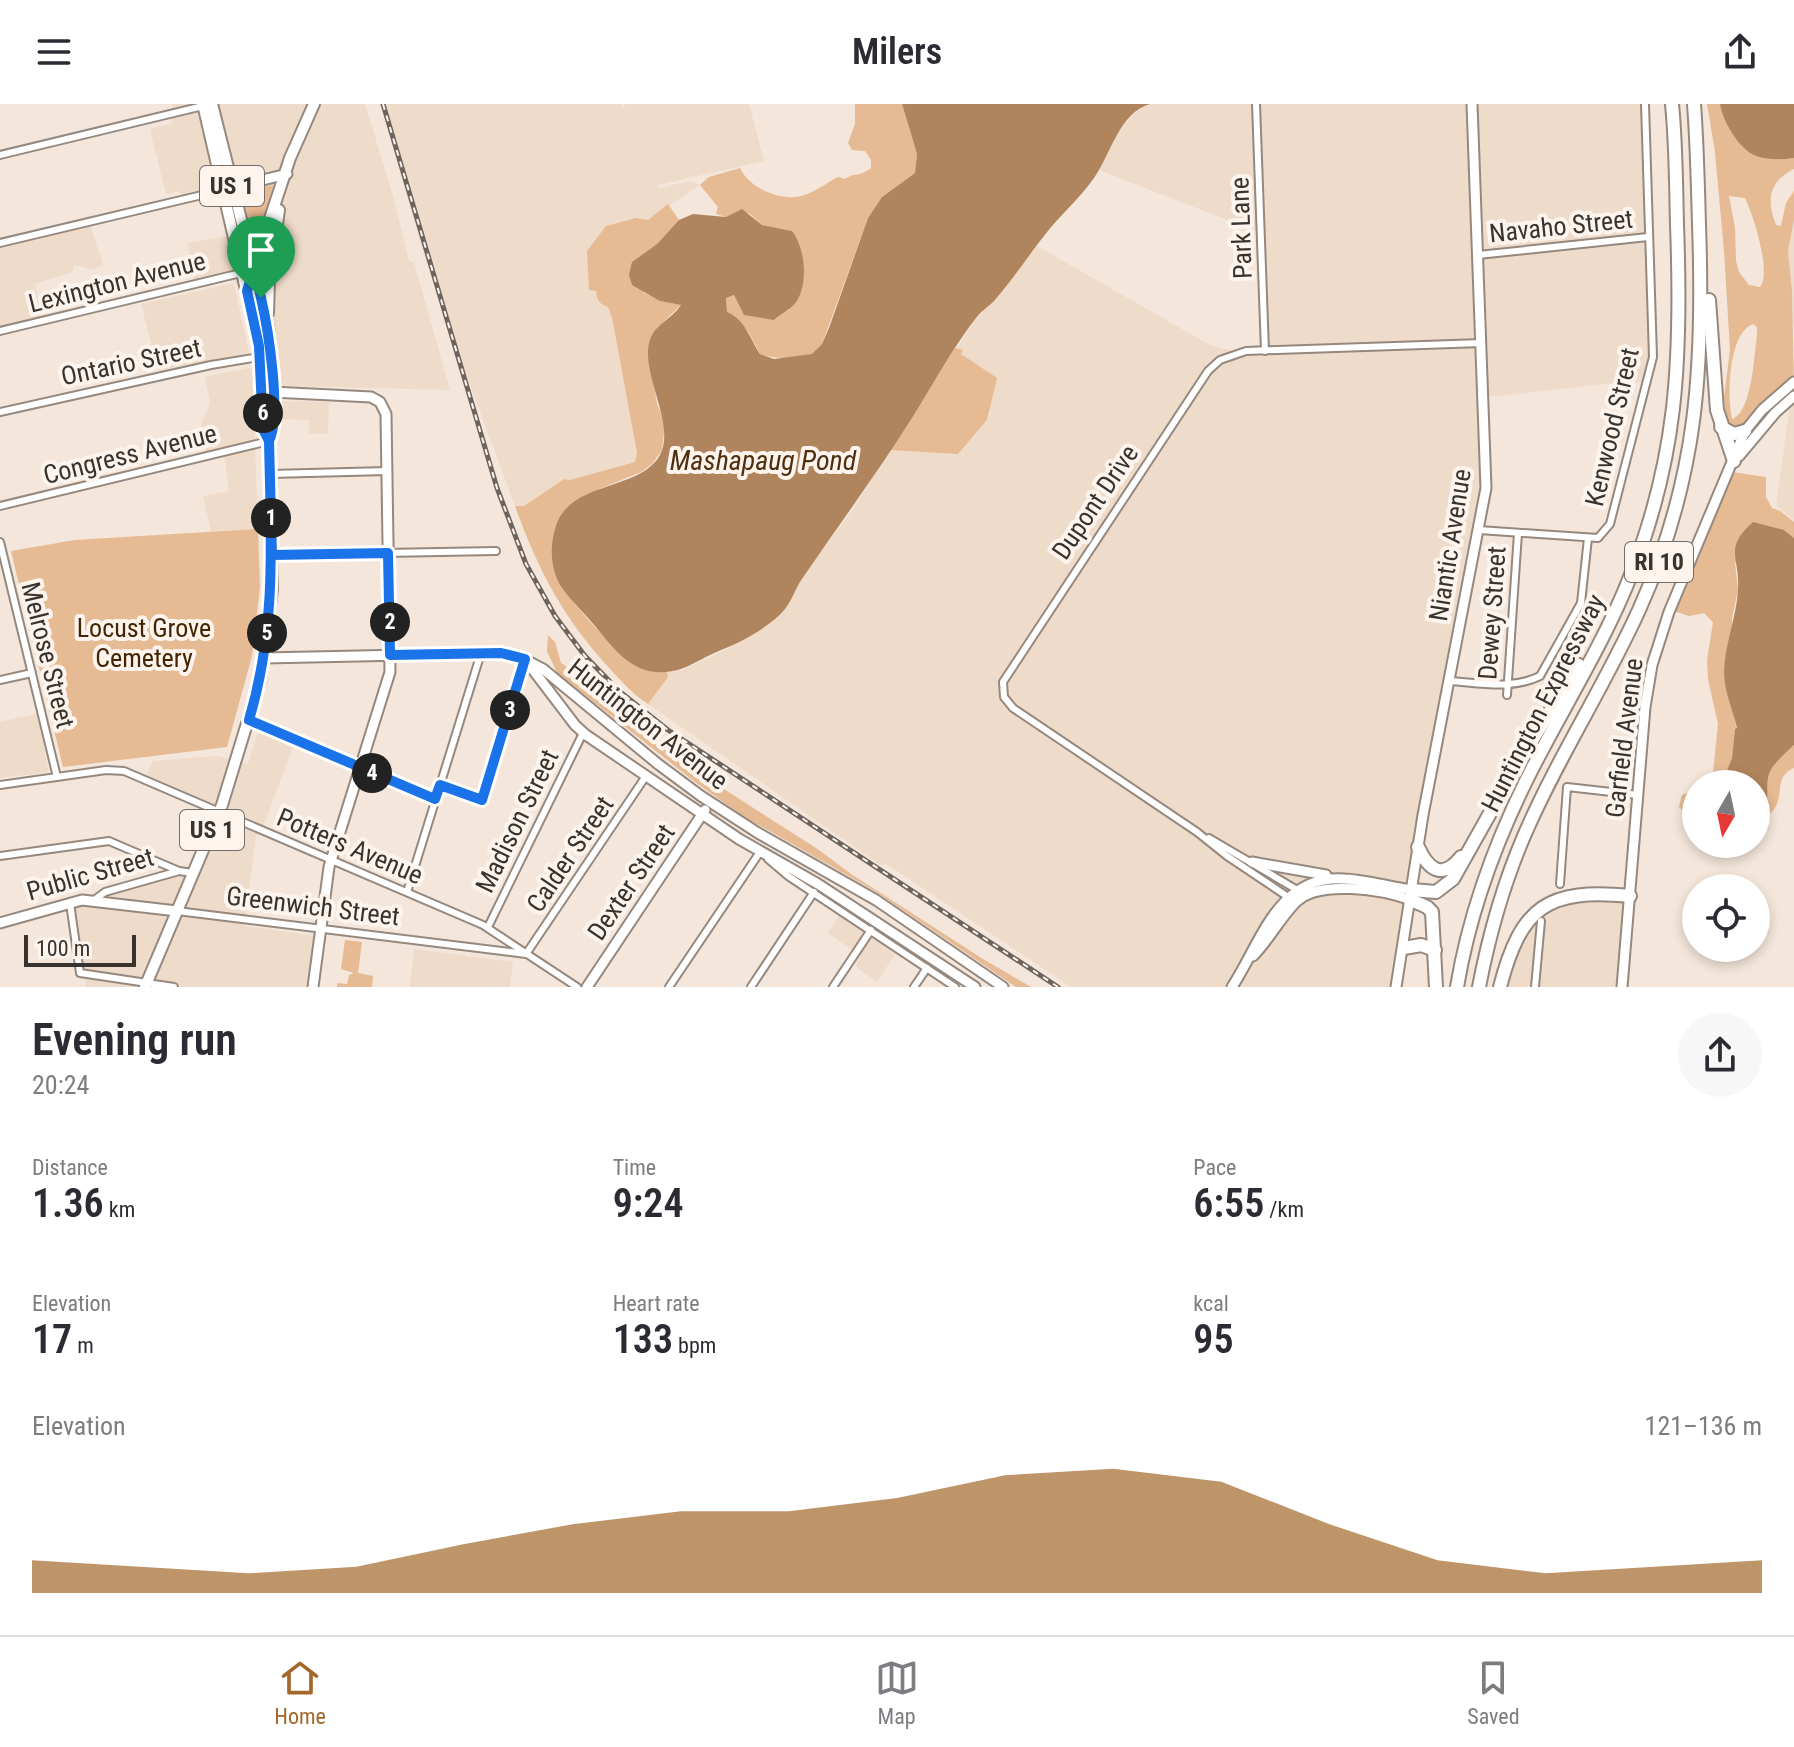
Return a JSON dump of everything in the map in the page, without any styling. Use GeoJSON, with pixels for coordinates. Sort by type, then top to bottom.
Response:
{"type":"FeatureCollection","features":[{"type":"Feature","properties":{"kind":"highway","name":"Huntington Expressway"},"geometry":{"type":"LineString","coordinates":[[1457,987],[1476,904],[1504,828],[1614,613],[1635,564],[1656,500],[1678,382],[1680,301],[1672,104]]}},
{"type":"Feature","properties":{"kind":"highway","name":"Huntington Expressway"},"geometry":{"type":"LineString","coordinates":[[1479,987],[1496,914],[1523,838],[1639,610],[1676,509],[1691,443],[1701,364],[1702,301],[1694,104]]}},
{"type":"Feature","properties":{"kind":"highway"},"geometry":{"type":"LineString","coordinates":[[1699,208],[1708,273],[1716,403],[1734,461]]}},
{"type":"Feature","properties":{"kind":"highway"},"geometry":{"type":"LineString","coordinates":[[1721,427],[1734,434],[1745,431]]}},
{"type":"Feature","properties":{"kind":"highway"},"geometry":{"type":"LineString","coordinates":[[1412,895],[1433,893],[1445,887],[1458,871],[1539,728],[1614,613]]}},
{"type":"Feature","properties":{"kind":"highway"},"geometry":{"type":"LineString","coordinates":[[1418,847],[1427,864],[1443,870],[1455,865],[1475,838]]}},
{"type":"Feature","properties":{"kind":"highway"},"geometry":{"type":"LineString","coordinates":[[1500,987],[1513,944],[1524,926],[1541,910],[1562,898],[1578,894],[1599,892],[1630,896]]}},
{"type":"Feature","properties":{"kind":"highway"},"geometry":{"type":"LineString","coordinates":[[1412,895],[1432,912],[1436,987]]}},
{"type":"Feature","properties":{"kind":"highway"},"geometry":{"type":"LineString","coordinates":[[1404,948],[1421,945],[1435,950]]}},
{"type":"Feature","properties":{"kind":"main road","name":"US 1"},"geometry":{"type":"LineString","coordinates":[[146,985],[219,812],[249,720],[264,658],[271,596],[269,441],[273,428],[272,392],[207,104]]}},
{"type":"Feature","properties":{"kind":"main road"},"geometry":{"type":"LineString","coordinates":[[247,291],[290,158],[314,104]]}},
{"type":"Feature","properties":{"kind":"main road"},"geometry":{"type":"LineString","coordinates":[[268,327],[269,280],[282,188]]}},
{"type":"Feature","properties":{"kind":"main road","name":"US 1"},"geometry":{"type":"LineString","coordinates":[[228,189],[254,268],[268,327],[263,429],[269,441]]}},
{"type":"Feature","properties":{"kind":"street"},"geometry":{"type":"LineString","coordinates":[[0,155],[207,104]]}},
{"type":"Feature","properties":{"kind":"street","name":"Park Lane"},"geometry":{"type":"LineString","coordinates":[[1256,104],[1265,351]]}},
{"type":"Feature","properties":{"kind":"street","name":"Niantic Avenue"},"geometry":{"type":"LineString","coordinates":[[1396,987],[1418,847],[1486,488],[1472,104]]}},
{"type":"Feature","properties":{"kind":"street","name":"Kenwood Street"},"geometry":{"type":"LineString","coordinates":[[1479,530],[1588,538],[1603,535],[1610,524],[1652,365],[1645,104]]}},
{"type":"Feature","properties":{"kind":"street"},"geometry":{"type":"LineString","coordinates":[[0,243],[287,174]]}},
{"type":"Feature","properties":{"kind":"street","name":"Navaho Street"},"geometry":{"type":"LineString","coordinates":[[1478,255],[1648,237]]}},
{"type":"Feature","properties":{"kind":"street","name":"Lexington Avenue"},"geometry":{"type":"LineString","coordinates":[[0,331],[243,272]]}},
{"type":"Feature","properties":{"kind":"street","name":"Dupont Drive"},"geometry":{"type":"LineString","coordinates":[[1292,900],[1013,708],[1004,697],[1002,686],[1208,371],[1220,360],[1232,354],[1265,351],[1482,343]]}},
{"type":"Feature","properties":{"kind":"street","name":"Ontario Street"},"geometry":{"type":"LineString","coordinates":[[0,412],[266,356]]}},
{"type":"Feature","properties":{"kind":"street","name":"Garfield Avenue"},"geometry":{"type":"LineString","coordinates":[[1622,987],[1647,693],[1655,652],[1745,431],[1771,401],[1794,382]]}},
{"type":"Feature","properties":{"kind":"street"},"geometry":{"type":"LineString","coordinates":[[272,392],[366,396],[382,404],[386,414],[389,676],[332,860],[313,987]]}},
{"type":"Feature","properties":{"kind":"street","name":"Garfield Avenue"},"geometry":{"type":"LineString","coordinates":[[1734,461],[1794,396]]}},
{"type":"Feature","properties":{"kind":"street","name":"Congress Avenue"},"geometry":{"type":"LineString","coordinates":[[0,506],[269,441]]}},
{"type":"Feature","properties":{"kind":"street"},"geometry":{"type":"LineString","coordinates":[[270,474],[387,471]]}},
{"type":"Feature","properties":{"kind":"street","name":"Dewey Street"},"geometry":{"type":"LineString","coordinates":[[1507,695],[1518,533]]}},
{"type":"Feature","properties":{"kind":"street"},"geometry":{"type":"LineString","coordinates":[[1450,681],[1508,685],[1540,676],[1581,603],[1588,538]]}},
{"type":"Feature","properties":{"kind":"street","name":"Melrose Street"},"geometry":{"type":"LineString","coordinates":[[0,542],[57,777]]}},
{"type":"Feature","properties":{"kind":"street"},"geometry":{"type":"LineString","coordinates":[[272,555],[496,551]]}},
{"type":"Feature","properties":{"kind":"street"},"geometry":{"type":"LineString","coordinates":[[0,591],[11,588]]}},
{"type":"Feature","properties":{"kind":"street"},"geometry":{"type":"LineString","coordinates":[[407,892],[481,653]]}},
{"type":"Feature","properties":{"kind":"street"},"geometry":{"type":"LineString","coordinates":[[264,658],[504,653],[525,659],[482,800],[440,785]]}},
{"type":"Feature","properties":{"kind":"street","name":"Huntington Avenue"},"geometry":{"type":"LineString","coordinates":[[525,659],[583,733],[759,851],[824,887],[975,987]]}},
{"type":"Feature","properties":{"kind":"street","name":"Huntington Avenue"},"geometry":{"type":"LineString","coordinates":[[525,659],[543,669],[646,755],[710,802],[758,833],[866,893],[1003,987]]}},
{"type":"Feature","properties":{"kind":"street"},"geometry":{"type":"LineString","coordinates":[[0,680],[32,673]]}},
{"type":"Feature","properties":{"kind":"street"},"geometry":{"type":"LineString","coordinates":[[249,720],[435,799]]}},
{"type":"Feature","properties":{"kind":"street","name":"Madison Street"},"geometry":{"type":"LineString","coordinates":[[488,927],[583,733]]}},
{"type":"Feature","properties":{"kind":"street","name":"Potters Avenue"},"geometry":{"type":"LineString","coordinates":[[0,785],[118,770],[488,927],[577,987]]}},
{"type":"Feature","properties":{"kind":"street","name":"Calder Street"},"geometry":{"type":"LineString","coordinates":[[528,954],[646,776]]}},
{"type":"Feature","properties":{"kind":"street"},"geometry":{"type":"LineString","coordinates":[[1560,884],[1567,787],[1638,795]]}},
{"type":"Feature","properties":{"kind":"street","name":"Dexter Street"},"geometry":{"type":"LineString","coordinates":[[587,987],[710,802]]}},
{"type":"Feature","properties":{"kind":"street","name":"Dupont Drive"},"geometry":{"type":"LineString","coordinates":[[1197,832],[1302,892]]}},
{"type":"Feature","properties":{"kind":"street"},"geometry":{"type":"LineString","coordinates":[[0,856],[109,841],[179,871]]}},
{"type":"Feature","properties":{"kind":"street"},"geometry":{"type":"LineString","coordinates":[[669,987],[759,851]]}},
{"type":"Feature","properties":{"kind":"street","name":"Huntington Avenue"},"geometry":{"type":"LineString","coordinates":[[759,851],[780,870],[955,987]]}},
{"type":"Feature","properties":{"kind":"street"},"geometry":{"type":"LineString","coordinates":[[1252,862],[1412,895]]}},
{"type":"Feature","properties":{"kind":"street","name":"Public Street"},"geometry":{"type":"LineString","coordinates":[[0,923],[70,903],[93,901],[105,892],[179,871],[193,873]]}},
{"type":"Feature","properties":{"kind":"street"},"geometry":{"type":"LineString","coordinates":[[1232,987],[1248,962],[1268,941],[1292,900],[1302,892],[1348,884]]}},
{"type":"Feature","properties":{"kind":"street"},"geometry":{"type":"LineString","coordinates":[[751,987],[814,892]]}},
{"type":"Feature","properties":{"kind":"street","name":"Greenwich Street"},"geometry":{"type":"LineString","coordinates":[[93,901],[528,954]]}},
{"type":"Feature","properties":{"kind":"street"},"geometry":{"type":"LineString","coordinates":[[70,903],[80,973],[174,987]]}},
{"type":"Feature","properties":{"kind":"street"},"geometry":{"type":"LineString","coordinates":[[1535,987],[1541,921]]}},
{"type":"Feature","properties":{"kind":"street"},"geometry":{"type":"LineString","coordinates":[[833,987],[871,930]]}},
{"type":"Feature","properties":{"kind":"street"},"geometry":{"type":"LineString","coordinates":[[914,987],[927,968]]}},
{"type":"Feature","properties":{"kind":"shaded area"},"geometry":{"type":"Polygon","coordinates":[[[172,104],[365,104],[409,261],[414,262],[450,390],[253,385],[258,529],[211,531],[203,496],[229,491],[225,460],[219,451],[208,453],[201,436],[202,422],[210,403],[205,377],[252,367],[265,354],[260,298],[252,268],[194,281],[187,243],[231,236],[223,191],[182,198],[179,191],[166,194],[150,129],[172,123],[172,104]]]}},
{"type":"Feature","properties":{"kind":"shaded area"},"geometry":{"type":"Polygon","coordinates":[[[380,104],[622,104],[625,111],[624,104],[749,104],[764,161],[658,185],[660,188],[690,181],[700,185],[648,220],[636,218],[606,226],[587,251],[590,290],[596,291],[612,317],[637,453],[635,462],[564,479],[524,506],[515,506],[448,326],[433,266],[427,264],[380,104]]]}},
{"type":"Feature","properties":{"kind":"shaded area"},"geometry":{"type":"Polygon","coordinates":[[[1645,104],[1653,355],[1646,383],[1630,381],[1501,396],[1484,395],[1485,486],[1404,948],[1391,987],[1071,987],[885,863],[882,866],[648,704],[667,677],[667,672],[683,670],[731,647],[785,608],[801,579],[854,508],[889,450],[958,454],[987,421],[991,411],[962,350],[957,349],[977,317],[1037,246],[1210,345],[1233,351],[1260,348],[1263,234],[1099,170],[1120,129],[1142,106],[1645,104]]]}},
{"type":"Feature","properties":{"kind":"shaded area"},"geometry":{"type":"Polygon","coordinates":[[[1794,214],[1794,331],[1786,228],[1794,214]]]}},
{"type":"Feature","properties":{"kind":"shaded area"},"geometry":{"type":"Polygon","coordinates":[[[89,221],[103,265],[94,270],[74,265],[72,272],[35,284],[42,319],[0,329],[0,241],[89,221]]]}},
{"type":"Feature","properties":{"kind":"shaded area"},"geometry":{"type":"Polygon","coordinates":[[[234,283],[249,353],[158,371],[141,304],[234,283]]]}},
{"type":"Feature","properties":{"kind":"shaded area"},"geometry":{"type":"Polygon","coordinates":[[[1794,375],[1794,520],[1776,506],[1794,375]]]}},
{"type":"Feature","properties":{"kind":"shaded area"},"geometry":{"type":"Polygon","coordinates":[[[281,401],[329,402],[328,434],[309,434],[309,420],[281,419],[281,401]]]}},
{"type":"Feature","properties":{"kind":"shaded area"},"geometry":{"type":"Polygon","coordinates":[[[37,714],[49,772],[0,778],[0,722],[37,714]]]}},
{"type":"Feature","properties":{"kind":"shaded area"},"geometry":{"type":"Polygon","coordinates":[[[258,732],[293,747],[265,822],[256,836],[244,926],[317,936],[310,987],[85,987],[87,974],[80,969],[68,902],[171,870],[192,867],[217,810],[146,777],[153,761],[218,756],[248,764],[258,732]]]}},
{"type":"Feature","properties":{"kind":"shaded area"},"geometry":{"type":"Polygon","coordinates":[[[1628,899],[1621,987],[1499,987],[1509,950],[1552,900],[1628,899]]]}},
{"type":"Feature","properties":{"kind":"shaded area"},"geometry":{"type":"Polygon","coordinates":[[[839,916],[895,954],[877,982],[855,966],[861,956],[828,933],[839,916]]]}},
{"type":"Feature","properties":{"kind":"shaded area"},"geometry":{"type":"Polygon","coordinates":[[[414,949],[513,962],[510,987],[410,987],[414,949]]]}},
{"type":"Feature","properties":{"kind":"green space"},"geometry":{"type":"Polygon","coordinates":[[[855,104],[902,104],[917,154],[915,173],[882,197],[868,218],[822,344],[813,354],[802,358],[760,354],[748,331],[727,312],[726,298],[734,295],[744,314],[775,317],[789,310],[792,231],[762,225],[749,213],[726,217],[716,214],[718,207],[700,185],[709,177],[740,168],[756,186],[780,196],[796,197],[838,177],[845,179],[867,171],[871,168],[871,160],[865,151],[852,150],[848,143],[855,124],[855,104]]]}},
{"type":"Feature","properties":{"kind":"green space"},"geometry":{"type":"Polygon","coordinates":[[[1707,104],[1720,104],[1732,134],[1750,153],[1770,159],[1794,158],[1794,169],[1775,185],[1771,207],[1776,225],[1781,226],[1786,203],[1794,191],[1794,219],[1788,251],[1794,385],[1750,427],[1727,433],[1724,397],[1730,350],[1715,152],[1707,104]],[[1729,196],[1739,272],[1749,285],[1760,287],[1763,257],[1752,217],[1745,198],[1729,196]],[[1753,324],[1738,340],[1734,352],[1730,382],[1732,419],[1744,406],[1751,382],[1757,335],[1757,327],[1753,324]]]}},
{"type":"Feature","properties":{"kind":"green space"},"geometry":{"type":"Polygon","coordinates":[[[273,185],[258,244],[252,245],[238,192],[273,185]]]}},
{"type":"Feature","properties":{"kind":"green space"},"geometry":{"type":"Polygon","coordinates":[[[668,204],[679,220],[657,244],[632,262],[644,293],[660,301],[681,305],[657,328],[649,352],[657,404],[665,423],[662,450],[652,464],[641,472],[599,489],[557,578],[590,621],[621,651],[652,670],[667,672],[668,677],[648,704],[612,671],[566,613],[543,573],[515,506],[524,506],[564,479],[635,462],[637,453],[612,317],[608,307],[598,300],[596,291],[589,290],[587,251],[606,226],[636,218],[648,220],[668,204]]]}},
{"type":"Feature","properties":{"kind":"green space"},"geometry":{"type":"Polygon","coordinates":[[[955,348],[963,350],[961,354],[997,378],[987,420],[958,454],[889,450],[955,348]]]}},
{"type":"Feature","properties":{"kind":"green space"},"geometry":{"type":"Polygon","coordinates":[[[1725,471],[1766,477],[1766,497],[1772,508],[1794,522],[1794,538],[1784,530],[1735,563],[1738,589],[1732,619],[1734,717],[1737,729],[1727,770],[1713,770],[1718,724],[1707,660],[1713,622],[1704,613],[1689,616],[1670,610],[1725,471]]]}},
{"type":"Feature","properties":{"kind":"green space","name":"Locust Grove Cemetery"},"geometry":{"type":"Polygon","coordinates":[[[258,529],[260,587],[252,656],[227,747],[63,767],[11,551],[75,540],[258,529]]]}},
{"type":"Feature","properties":{"kind":"green space"},"geometry":{"type":"Polygon","coordinates":[[[548,635],[555,642],[561,663],[575,672],[635,728],[851,874],[1031,987],[1016,987],[875,891],[743,816],[695,782],[557,673],[547,651],[548,635]]]}},
{"type":"Feature","properties":{"kind":"green space"},"geometry":{"type":"Polygon","coordinates":[[[1794,745],[1794,768],[1783,778],[1778,801],[1770,814],[1770,772],[1794,745]]]}},
{"type":"Feature","properties":{"kind":"green space"},"geometry":{"type":"Polygon","coordinates":[[[345,940],[362,942],[358,973],[373,976],[372,987],[337,987],[337,983],[347,984],[349,975],[354,973],[341,969],[345,940]]]}},
{"type":"Feature","properties":{"kind":"water","name":"Mashapaug Pond"},"geometry":{"type":"Polygon","coordinates":[[[902,104],[1150,104],[1139,109],[1123,125],[1089,184],[1052,226],[1002,292],[967,330],[888,454],[801,580],[785,609],[747,638],[683,668],[657,672],[636,666],[618,653],[563,590],[553,566],[552,551],[557,523],[565,509],[592,492],[623,481],[651,466],[660,455],[664,442],[648,350],[654,332],[681,305],[660,301],[632,285],[629,275],[632,262],[657,244],[679,220],[693,214],[726,217],[742,209],[762,225],[792,231],[804,264],[803,283],[796,302],[774,320],[744,315],[734,295],[726,298],[727,312],[743,324],[760,354],[774,359],[812,354],[822,344],[829,328],[868,218],[882,197],[915,173],[917,154],[902,104]]]}},
{"type":"Feature","properties":{"kind":"water"},"geometry":{"type":"Polygon","coordinates":[[[1720,104],[1794,104],[1794,158],[1770,159],[1743,148],[1732,134],[1720,104]]]}},
{"type":"Feature","properties":{"kind":"water"},"geometry":{"type":"Polygon","coordinates":[[[1753,522],[1784,530],[1794,538],[1794,745],[1770,772],[1727,770],[1737,728],[1724,674],[1737,599],[1735,553],[1738,539],[1753,522]]]}},
{"type":"Feature","properties":{"kind":"railway"},"geometry":{"type":"LineString","coordinates":[[383,104],[497,488],[526,564],[555,616],[585,656],[619,691],[668,730],[1058,987]]}},
{"type":"Feature","properties":{"kind":"route"},"geometry":{"type":"LineString","coordinates":[[261,298],[254,268],[247,291],[259,346],[263,429],[269,441],[272,581],[263,667],[249,720],[435,799],[440,785],[482,800],[525,659],[501,653],[390,655],[388,553],[272,555],[269,441],[273,428],[272,363],[261,298]]}}]}
